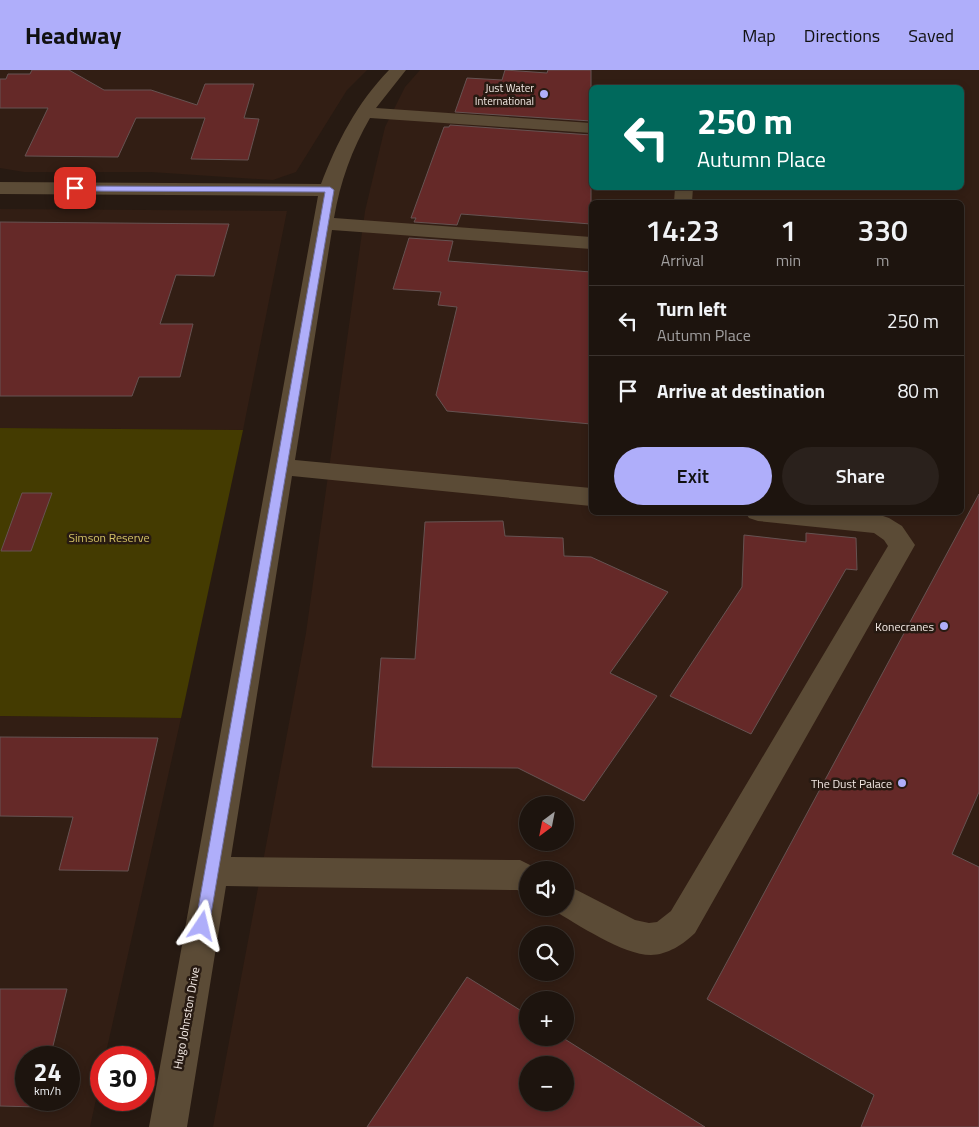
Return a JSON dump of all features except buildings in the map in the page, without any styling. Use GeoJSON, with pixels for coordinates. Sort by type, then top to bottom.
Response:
{"type":"FeatureCollection","features":[{"type":"Feature","properties":{"kind":"street","name":"Hugo Johnston Drive"},"geometry":{"type":"LineString","coordinates":[[168,1127],[330,190],[338,164],[364,112],[398,70]]}},
{"type":"Feature","properties":{"kind":"street"},"geometry":{"type":"LineString","coordinates":[[364,112],[589,128]]}},
{"type":"Feature","properties":{"kind":"street"},"geometry":{"type":"LineString","coordinates":[[0,188],[330,190]]}},
{"type":"Feature","properties":{"kind":"street"},"geometry":{"type":"LineString","coordinates":[[324,223],[589,243]]}},
{"type":"Feature","properties":{"kind":"street"},"geometry":{"type":"LineString","coordinates":[[282,467],[589,497]]}},
{"type":"Feature","properties":{"kind":"street"},"geometry":{"type":"LineString","coordinates":[[574,904],[630,935],[650,939],[672,933],[683,922],[902,544],[893,533],[886,518],[822,515]]}},
{"type":"Feature","properties":{"kind":"street"},"geometry":{"type":"LineString","coordinates":[[212,871],[519,875]]}},
{"type":"Feature","properties":{"kind":"shaded area"},"geometry":{"type":"Polygon","coordinates":[[[0,70],[367,70],[347,90],[296,172],[273,180],[151,172],[24,172],[0,168],[0,70]]]}},
{"type":"Feature","properties":{"kind":"shaded area"},"geometry":{"type":"Polygon","coordinates":[[[420,70],[979,70],[979,1127],[213,1127],[306,633],[365,211],[385,127],[405,87],[420,70]]]}},
{"type":"Feature","properties":{"kind":"shaded area"},"geometry":{"type":"Polygon","coordinates":[[[0,209],[287,211],[243,430],[0,428],[0,209]]]}},
{"type":"Feature","properties":{"kind":"shaded area"},"geometry":{"type":"Polygon","coordinates":[[[0,716],[181,718],[107,1046],[90,1046],[90,1111],[93,1111],[90,1127],[0,1127],[0,716]]]}},
{"type":"Feature","properties":{"kind":"green space","name":"Simson Reserve"},"geometry":{"type":"Polygon","coordinates":[[[0,428],[243,430],[181,718],[0,716],[0,428]]]}},
{"type":"Feature","properties":{"kind":"place","name":"Just Water International"},"geometry":{"type":"Point","coordinates":[544,94]}},
{"type":"Feature","properties":{"kind":"place","name":"Konecranes"},"geometry":{"type":"Point","coordinates":[944,626]}},
{"type":"Feature","properties":{"kind":"place","name":"The Dust Palace"},"geometry":{"type":"Point","coordinates":[902,783]}},
{"type":"Feature","properties":{"kind":"route"},"geometry":{"type":"LineString","coordinates":[[75,188],[330,190],[202,926]]}}]}
